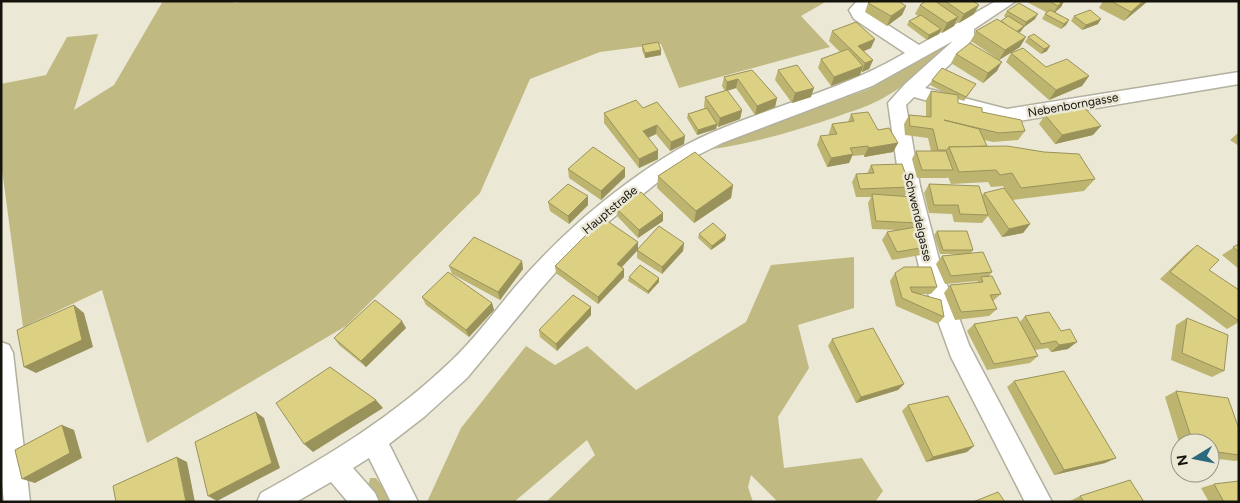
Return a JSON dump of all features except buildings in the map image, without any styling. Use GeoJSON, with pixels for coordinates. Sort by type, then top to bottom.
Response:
{"type":"FeatureCollection","features":[{"type":"Feature","properties":{"kind":"street"},"geometry":{"type":"LineString","coordinates":[[868,1],[857,10],[860,15],[918,53]]}},
{"type":"Feature","properties":{"kind":"street","name":"Hauptstraße"},"geometry":{"type":"LineString","coordinates":[[270,502],[335,467],[374,442],[460,370],[532,282],[563,251],[632,190],[671,162],[730,132],[867,81],[965,28],[1008,1]]}},
{"type":"Feature","properties":{"kind":"street","name":"Schwendelgasse"},"geometry":{"type":"LineString","coordinates":[[965,28],[966,36],[957,48],[897,103],[898,112],[910,186],[931,271],[958,349],[1039,502]]}},
{"type":"Feature","properties":{"kind":"street","name":"Nebenborngasse"},"geometry":{"type":"LineString","coordinates":[[911,89],[926,95],[1007,116],[1239,78]]}},
{"type":"Feature","properties":{"kind":"street"},"geometry":{"type":"LineString","coordinates":[[1,353],[17,502]]}},
{"type":"Feature","properties":{"kind":"street"},"geometry":{"type":"LineString","coordinates":[[374,442],[405,502]]}},
{"type":"Feature","properties":{"kind":"street"},"geometry":{"type":"LineString","coordinates":[[335,467],[366,502]]}},
{"type":"Feature","properties":{"kind":"shaded area"},"geometry":{"type":"Polygon","coordinates":[[[163,1],[233,1],[233,3],[248,1],[827,1],[801,16],[830,47],[679,88],[661,44],[600,52],[530,79],[480,193],[346,326],[147,443],[102,290],[23,327],[1,162],[1,84],[46,75],[67,37],[98,34],[74,110],[114,85],[163,1]]]}},
{"type":"Feature","properties":{"kind":"shaded area"},"geometry":{"type":"Polygon","coordinates":[[[961,37],[915,77],[873,103],[790,132],[713,149],[735,138],[869,89],[961,37]]]}},
{"type":"Feature","properties":{"kind":"shaded area"},"geometry":{"type":"Polygon","coordinates":[[[854,257],[854,308],[798,325],[809,368],[778,417],[784,468],[862,458],[883,491],[875,502],[778,502],[751,475],[748,487],[753,502],[546,502],[595,455],[587,440],[514,502],[427,502],[461,428],[526,346],[555,365],[587,346],[636,390],[746,322],[771,265],[854,257]]]}},
{"type":"Feature","properties":{"kind":"shaded area"},"geometry":{"type":"Polygon","coordinates":[[[370,478],[376,478],[394,502],[374,502],[368,487],[370,478]]]}}]}
